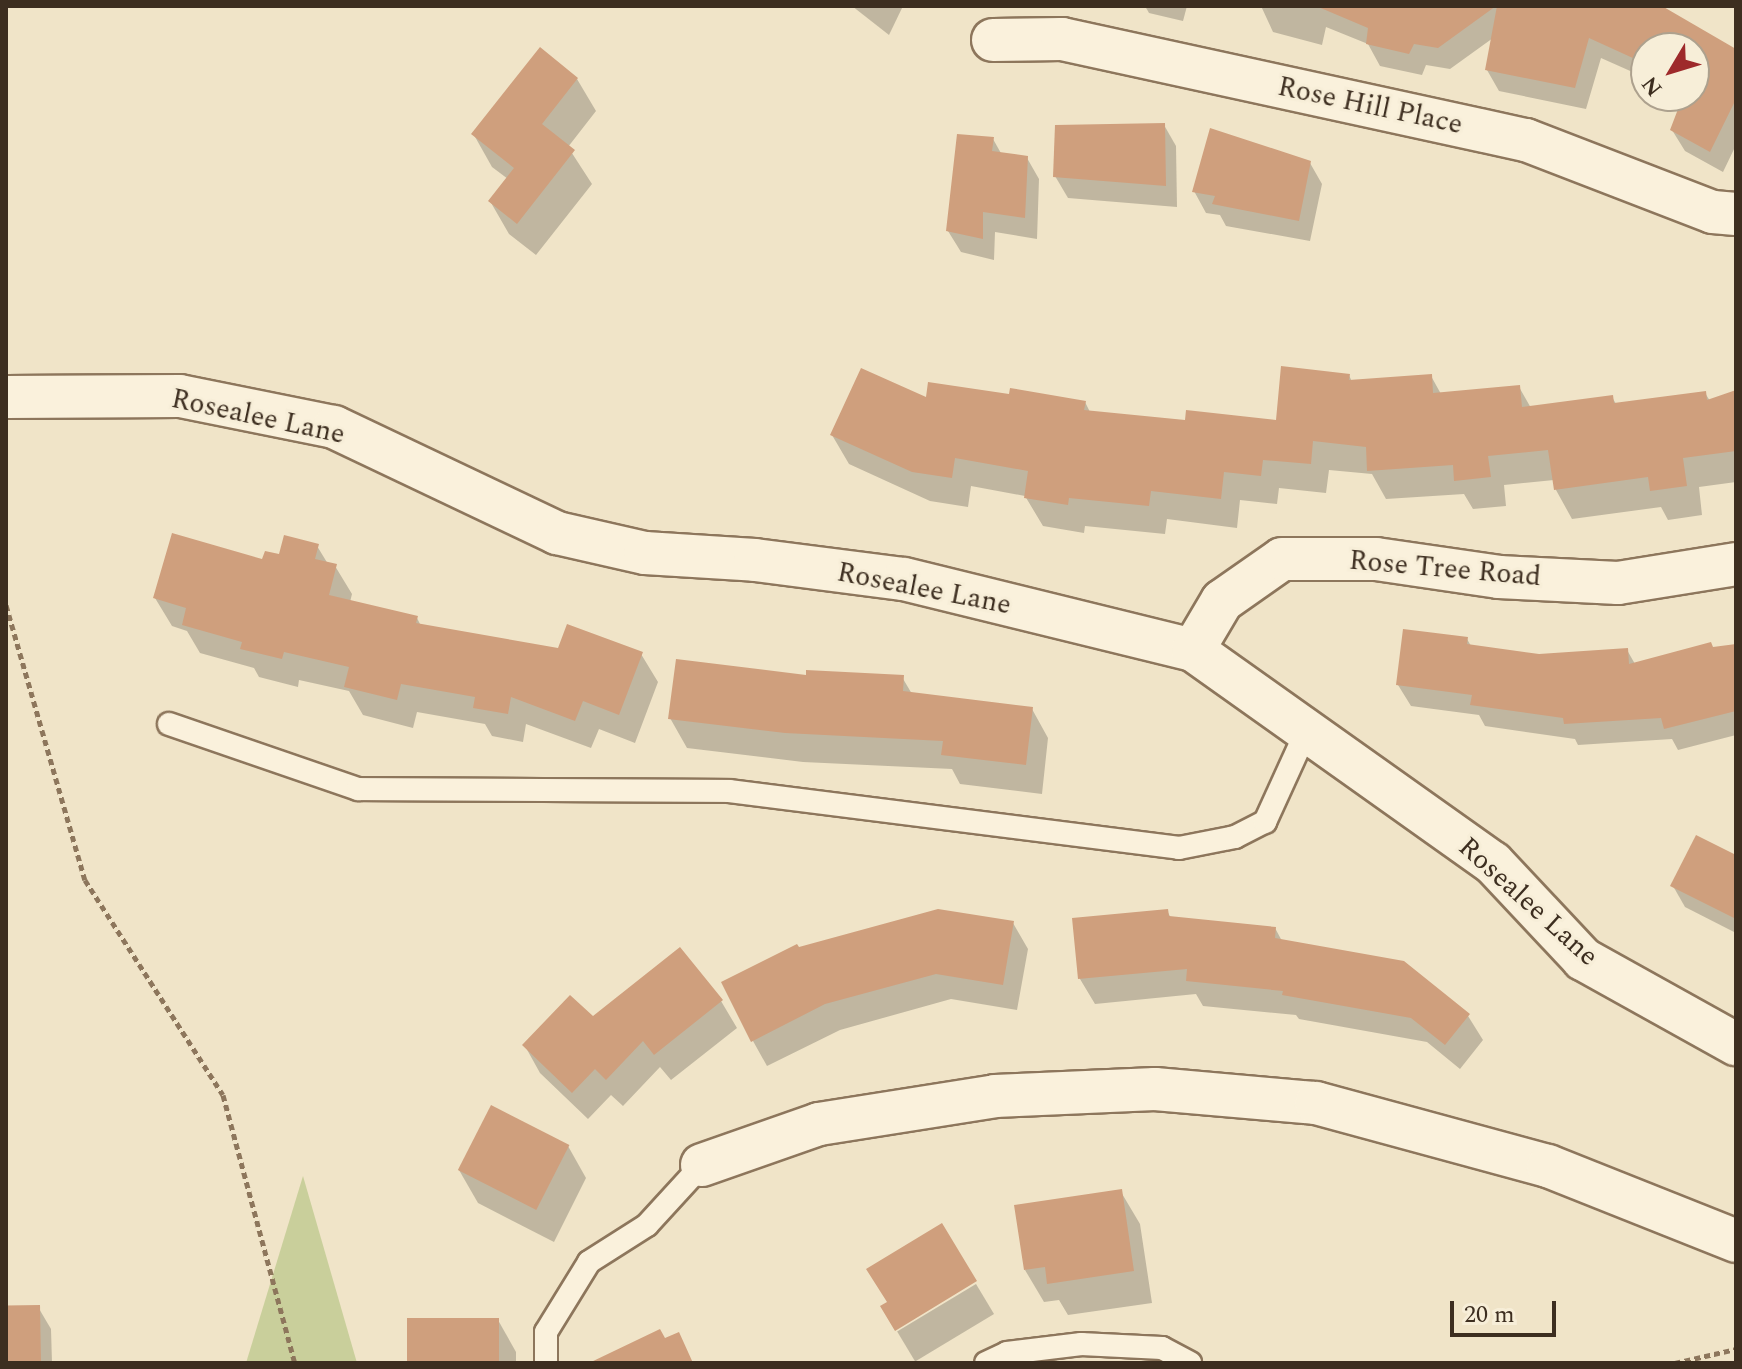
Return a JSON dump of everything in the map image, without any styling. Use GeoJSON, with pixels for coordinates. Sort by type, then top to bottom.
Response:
{"type":"FeatureCollection","features":[{"type":"Feature","properties":{"kind":"street","name":"Rose Hill Place"},"geometry":{"type":"LineString","coordinates":[[993,40],[1062,39],[1526,140],[1713,212],[1736,214]]}},
{"type":"Feature","properties":{"kind":"street","name":"Rosealee Lane"},"geometry":{"type":"LineString","coordinates":[[6,397],[180,396],[334,427],[557,533],[645,553],[755,560],[904,579],[1193,650],[1493,863],[1583,959],[1736,1044]]}},
{"type":"Feature","properties":{"kind":"street","name":"Rose Tree Road"},"geometry":{"type":"LineString","coordinates":[[1193,650],[1222,601],[1282,559],[1376,559],[1499,577],[1618,583],[1736,564]]}},
{"type":"Feature","properties":{"kind":"street"},"geometry":{"type":"LineString","coordinates":[[702,1165],[819,1124],[995,1096],[1155,1089],[1316,1103],[1548,1166],[1736,1241]]}},
{"type":"Feature","properties":{"kind":"lane"},"geometry":{"type":"LineString","coordinates":[[169,724],[358,789],[729,791],[1179,848],[1235,837],[1265,822],[1307,730]]}},
{"type":"Feature","properties":{"kind":"lane"},"geometry":{"type":"LineString","coordinates":[[546,1363],[546,1332],[589,1262],[647,1225],[702,1165]]}},
{"type":"Feature","properties":{"kind":"lane"},"geometry":{"type":"LineString","coordinates":[[986,1363],[1007,1353],[1081,1344],[1162,1348],[1190,1363]]}},
{"type":"Feature","properties":{"kind":"path"},"geometry":{"type":"LineString","coordinates":[[6,605],[85,880],[223,1095],[295,1363]]}},
{"type":"Feature","properties":{"kind":"path"},"geometry":{"type":"LineString","coordinates":[[1675,1363],[1736,1349]]}},
{"type":"Feature","properties":{"kind":"green space"},"geometry":{"type":"Polygon","coordinates":[[[303,1176],[357,1363],[246,1363],[303,1176]]]}},
{"type":"Feature","properties":{"kind":"building"},"geometry":{"type":"Polygon","coordinates":[[[1316,6],[1496,6],[1438,48],[1414,44],[1409,54],[1366,44],[1368,28],[1316,6]]]}},
{"type":"Feature","properties":{"kind":"building"},"geometry":{"type":"Polygon","coordinates":[[[1497,6],[1662,6],[1707,32],[1630,32],[1630,57],[1589,38],[1575,88],[1485,70],[1497,6]]]}},
{"type":"Feature","properties":{"kind":"building"},"geometry":{"type":"Polygon","coordinates":[[[1710,34],[1736,49],[1736,99],[1710,152],[1670,130],[1677,112],[1710,112],[1710,34]]]}},
{"type":"Feature","properties":{"kind":"building"},"geometry":{"type":"Polygon","coordinates":[[[540,47],[578,78],[542,124],[575,150],[517,224],[488,201],[514,168],[471,134],[540,47]]]}},
{"type":"Feature","properties":{"kind":"building"},"geometry":{"type":"Polygon","coordinates":[[[1165,123],[1166,186],[1053,177],[1055,125],[1165,123]]]}},
{"type":"Feature","properties":{"kind":"building"},"geometry":{"type":"Polygon","coordinates":[[[1210,128],[1311,161],[1299,221],[1212,204],[1215,196],[1192,192],[1210,128]]]}},
{"type":"Feature","properties":{"kind":"building"},"geometry":{"type":"Polygon","coordinates":[[[957,134],[994,137],[992,151],[1028,156],[1025,218],[983,212],[983,239],[946,231],[957,134]]]}},
{"type":"Feature","properties":{"kind":"building"},"geometry":{"type":"Polygon","coordinates":[[[1281,366],[1350,374],[1349,380],[1432,374],[1433,393],[1520,385],[1522,407],[1613,395],[1614,403],[1706,391],[1707,400],[1736,390],[1736,451],[1683,458],[1687,486],[1650,491],[1648,477],[1554,490],[1548,450],[1488,456],[1491,477],[1454,481],[1453,465],[1367,471],[1366,447],[1313,441],[1311,464],[1263,460],[1261,476],[1224,472],[1221,499],[1151,491],[1149,506],[1069,498],[1068,505],[1024,498],[1028,471],[955,458],[952,478],[912,472],[830,435],[861,368],[926,397],[928,382],[1009,394],[1010,388],[1086,401],[1084,410],[1185,420],[1186,410],[1276,420],[1281,366]]]}},
{"type":"Feature","properties":{"kind":"building"},"geometry":{"type":"Polygon","coordinates":[[[172,533],[262,559],[265,551],[279,554],[284,535],[319,544],[315,559],[337,564],[329,595],[418,616],[416,623],[558,648],[567,624],[643,652],[619,715],[583,701],[575,721],[511,697],[508,714],[473,708],[475,697],[401,684],[397,700],[344,687],[349,667],[284,652],[282,659],[240,649],[242,642],[182,625],[186,608],[153,598],[172,533]]]}},
{"type":"Feature","properties":{"kind":"building"},"geometry":{"type":"Polygon","coordinates":[[[1403,629],[1468,637],[1467,644],[1539,654],[1628,648],[1629,664],[1711,642],[1713,647],[1736,644],[1736,711],[1664,729],[1661,718],[1564,724],[1563,718],[1470,705],[1472,695],[1396,685],[1403,629]]]}},
{"type":"Feature","properties":{"kind":"building"},"geometry":{"type":"Polygon","coordinates":[[[676,659],[806,675],[806,670],[904,675],[903,691],[1033,707],[1026,765],[941,755],[943,741],[785,733],[668,719],[676,659]]]}},
{"type":"Feature","properties":{"kind":"building"},"geometry":{"type":"Polygon","coordinates":[[[1696,835],[1736,855],[1736,919],[1670,886],[1696,835]]]}},
{"type":"Feature","properties":{"kind":"building"},"geometry":{"type":"Polygon","coordinates":[[[938,909],[1014,921],[1003,985],[936,974],[825,1004],[751,1042],[721,982],[797,944],[799,947],[938,909]]]}},
{"type":"Feature","properties":{"kind":"building"},"geometry":{"type":"Polygon","coordinates":[[[1168,909],[1169,916],[1276,927],[1275,938],[1404,961],[1470,1014],[1445,1045],[1411,1018],[1282,995],[1283,991],[1186,981],[1187,969],[1078,979],[1072,918],[1168,909]]]}},
{"type":"Feature","properties":{"kind":"building"},"geometry":{"type":"Polygon","coordinates":[[[680,947],[723,1000],[654,1055],[643,1041],[606,1080],[595,1069],[572,1093],[522,1045],[570,995],[593,1016],[680,947]]]}},
{"type":"Feature","properties":{"kind":"building"},"geometry":{"type":"Polygon","coordinates":[[[491,1105],[569,1145],[536,1210],[458,1170],[491,1105]]]}},
{"type":"Feature","properties":{"kind":"building"},"geometry":{"type":"Polygon","coordinates":[[[1122,1189],[1134,1271],[1047,1284],[1045,1267],[1024,1270],[1014,1205],[1122,1189]]]}},
{"type":"Feature","properties":{"kind":"building"},"geometry":{"type":"Polygon","coordinates":[[[942,1223],[977,1281],[895,1331],[880,1306],[887,1302],[866,1269],[942,1223]]]}},
{"type":"Feature","properties":{"kind":"building"},"geometry":{"type":"Polygon","coordinates":[[[40,1305],[41,1363],[7,1363],[6,1306],[40,1305]]]}},
{"type":"Feature","properties":{"kind":"building"},"geometry":{"type":"Polygon","coordinates":[[[407,1318],[499,1318],[499,1363],[407,1363],[407,1318]]]}},
{"type":"Feature","properties":{"kind":"building"},"geometry":{"type":"Polygon","coordinates":[[[660,1329],[665,1338],[679,1332],[693,1363],[589,1363],[660,1329]]]}}]}
